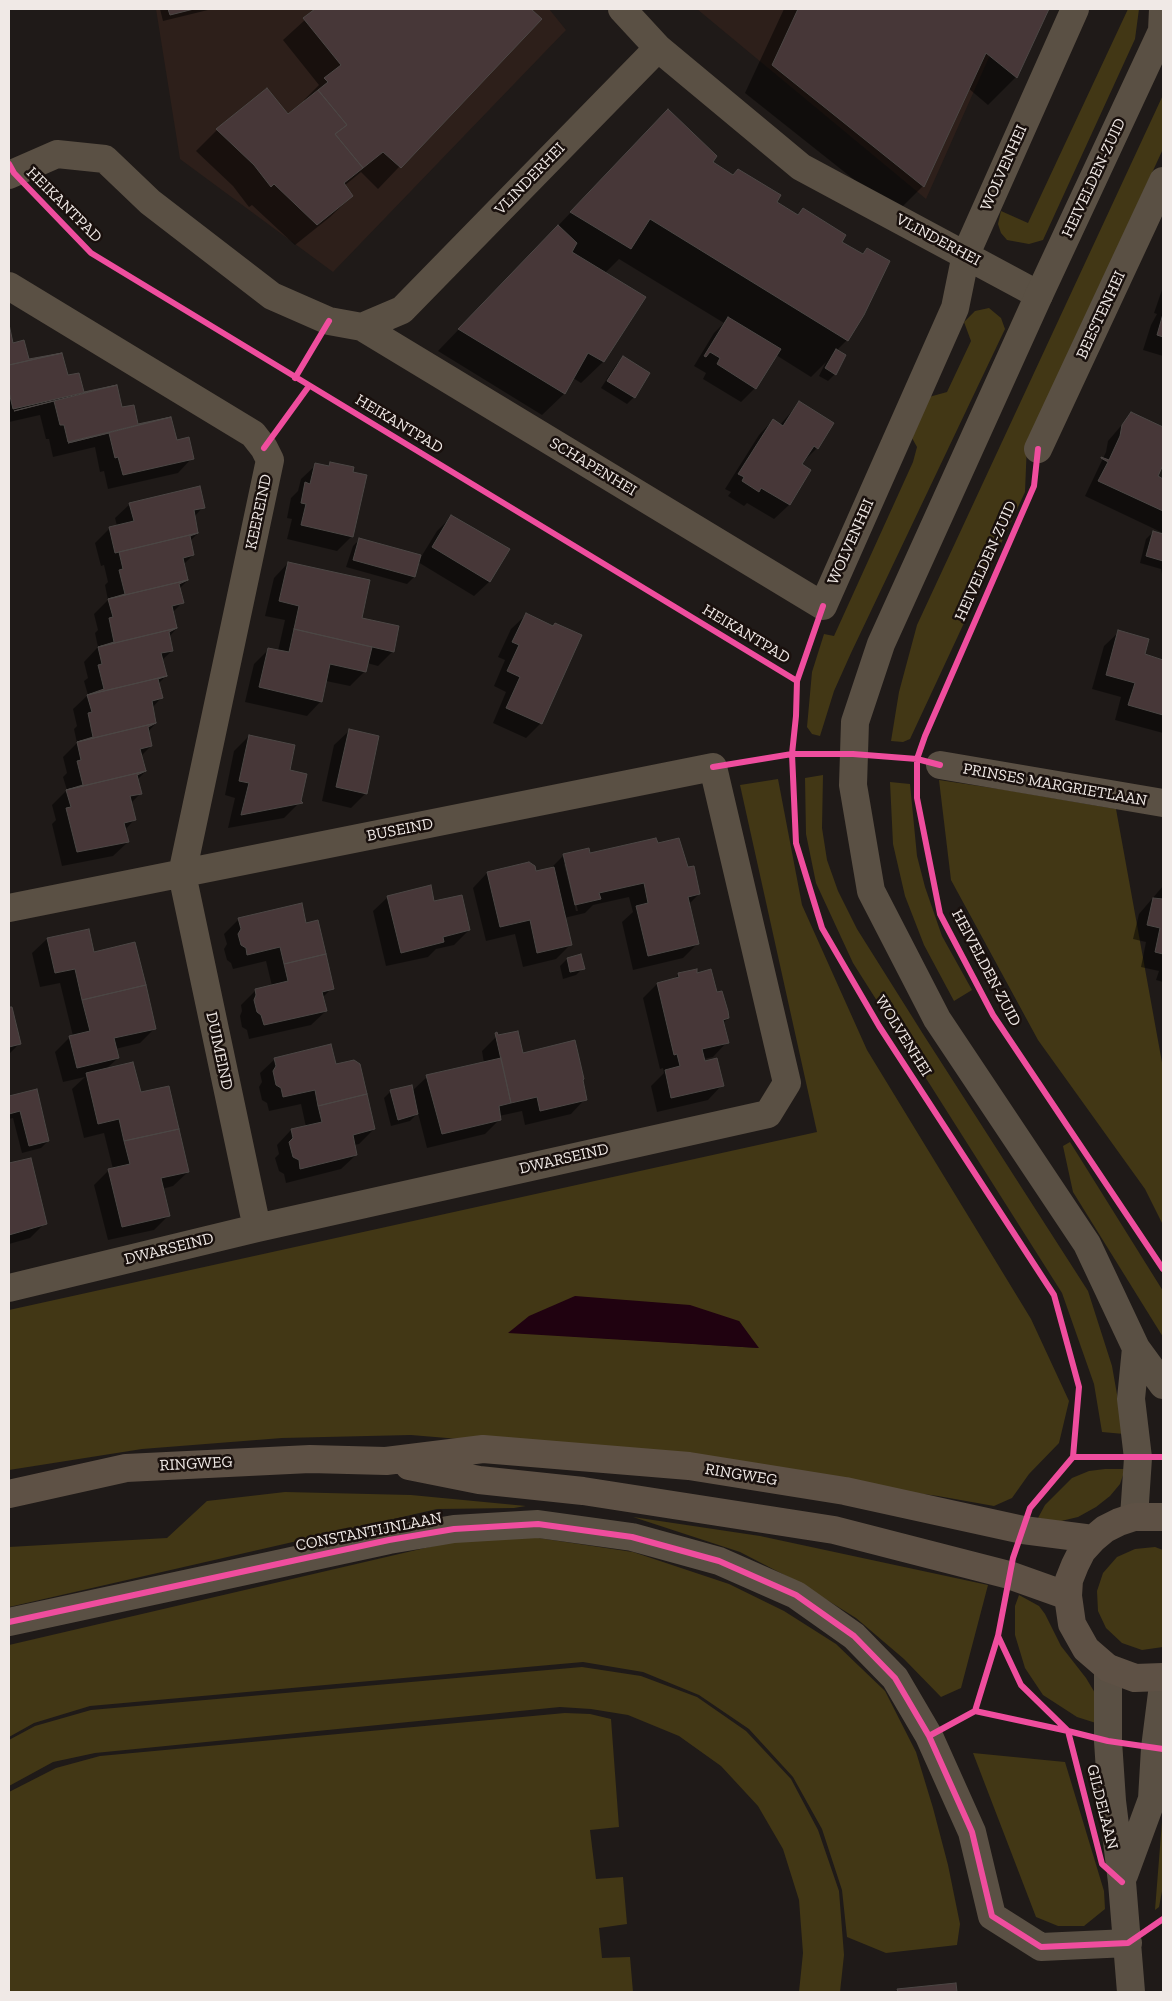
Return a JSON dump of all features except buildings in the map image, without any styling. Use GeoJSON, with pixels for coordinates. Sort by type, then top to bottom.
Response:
{"type":"FeatureCollection","features":[{"type":"Feature","properties":{"kind":"main road","name":"RINGWEG"},"geometry":{"type":"LineString","coordinates":[[9,1494],[126,1468],[310,1459],[386,1461],[483,1449],[689,1466],[845,1491],[1022,1530],[1093,1539]]}},
{"type":"Feature","properties":{"kind":"main road","name":"RINGWEG"},"geometry":{"type":"LineString","coordinates":[[386,1461],[479,1480],[622,1497],[834,1530],[1009,1575],[1068,1596]]}},
{"type":"Feature","properties":{"kind":"main road"},"geometry":{"type":"LineString","coordinates":[[1163,1517],[1134,1517],[1105,1529],[1082,1551],[1069,1580],[1068,1596],[1072,1624],[1086,1649],[1108,1668],[1134,1678],[1163,1677]]}},
{"type":"Feature","properties":{"kind":"street"},"geometry":{"type":"LineString","coordinates":[[622,9],[658,48]]}},
{"type":"Feature","properties":{"kind":"street","name":"WOLVENHEI"},"geometry":{"type":"LineString","coordinates":[[823,606],[955,308],[966,254],[1075,9]]}},
{"type":"Feature","properties":{"kind":"street","name":"HEIVELDEN-ZUID"},"geometry":{"type":"LineString","coordinates":[[1163,9],[1162,31],[1039,295],[881,644],[855,722],[852,785],[871,891],[937,1019],[1087,1244],[1136,1348],[1163,1385]]}},
{"type":"Feature","properties":{"kind":"street","name":"VLINDERHEI"},"geometry":{"type":"LineString","coordinates":[[362,327],[402,310],[658,48],[801,167],[966,254],[1039,295]]}},
{"type":"Feature","properties":{"kind":"street"},"geometry":{"type":"LineString","coordinates":[[9,175],[57,154],[105,159],[150,202],[272,296],[329,321],[362,327]]}},
{"type":"Feature","properties":{"kind":"street","name":"BEESTENHEI"},"geometry":{"type":"LineString","coordinates":[[1038,450],[1154,223],[1163,181]]}},
{"type":"Feature","properties":{"kind":"street","name":"KEEREIND"},"geometry":{"type":"LineString","coordinates":[[9,286],[253,434],[264,448],[270,460],[182,874]]}},
{"type":"Feature","properties":{"kind":"street","name":"SCHAPENHEI"},"geometry":{"type":"LineString","coordinates":[[362,327],[823,606]]}},
{"type":"Feature","properties":{"kind":"street","name":"PRINSES MARGRIETLAAN"},"geometry":{"type":"LineString","coordinates":[[940,765],[1163,803]]}},
{"type":"Feature","properties":{"kind":"street","name":"BUSEIND"},"geometry":{"type":"LineString","coordinates":[[9,908],[713,767]]}},
{"type":"Feature","properties":{"kind":"street","name":"DWARSEIND"},"geometry":{"type":"LineString","coordinates":[[9,1288],[257,1228],[768,1114],[788,1083],[713,767]]}},
{"type":"Feature","properties":{"kind":"street","name":"DUIMEIND"},"geometry":{"type":"LineString","coordinates":[[182,874],[257,1228]]}},
{"type":"Feature","properties":{"kind":"street"},"geometry":{"type":"LineString","coordinates":[[1134,1517],[1138,1458],[1131,1399],[1136,1348]]}},
{"type":"Feature","properties":{"kind":"street","name":"CONSTANTIJNLAAN"},"geometry":{"type":"LineString","coordinates":[[9,1622],[389,1540],[454,1529],[538,1524],[632,1537],[719,1561],[796,1595],[854,1636],[895,1678],[929,1736],[972,1832],[992,1916],[1041,1947],[1128,1943]]}},
{"type":"Feature","properties":{"kind":"street","name":"GILDELAAN"},"geometry":{"type":"LineString","coordinates":[[1108,1668],[1108,1741],[1112,1801],[1122,1882],[1131,1992]]}},
{"type":"Feature","properties":{"kind":"street","name":"GILDELAAN"},"geometry":{"type":"LineString","coordinates":[[1122,1882],[1152,1799],[1155,1748],[1163,1685]]}},
{"type":"Feature","properties":{"kind":"shaded area"},"geometry":{"type":"Polygon","coordinates":[[[156,9],[549,9],[566,30],[333,272],[180,159],[156,9]]]}},
{"type":"Feature","properties":{"kind":"shaded area"},"geometry":{"type":"Polygon","coordinates":[[[697,9],[1009,9],[1010,10],[926,199],[697,9]]]}},
{"type":"Feature","properties":{"kind":"shaded area"},"geometry":{"type":"Polygon","coordinates":[[[1128,9],[1139,9],[1135,39],[1043,240],[1029,244],[1007,240],[1001,233],[998,224],[1001,211],[1028,223],[1128,9]]]}},
{"type":"Feature","properties":{"kind":"shaded area"},"geometry":{"type":"Polygon","coordinates":[[[1163,95],[1163,149],[1027,443],[1025,492],[910,739],[903,742],[891,741],[899,692],[917,625],[1163,95]]]}},
{"type":"Feature","properties":{"kind":"shaded area"},"geometry":{"type":"Polygon","coordinates":[[[989,308],[1001,318],[1005,329],[851,653],[834,691],[820,736],[812,734],[807,727],[812,672],[824,634],[834,636],[913,462],[917,447],[912,438],[929,397],[947,392],[971,341],[964,322],[975,311],[989,308]]]}},
{"type":"Feature","properties":{"kind":"shaded area"},"geometry":{"type":"Polygon","coordinates":[[[823,775],[822,828],[827,860],[838,891],[857,929],[1088,1291],[1112,1366],[1124,1434],[1102,1432],[1094,1384],[1062,1293],[853,963],[816,883],[806,834],[805,778],[823,775]]]}},
{"type":"Feature","properties":{"kind":"shaded area"},"geometry":{"type":"Polygon","coordinates":[[[778,779],[802,905],[867,1050],[1031,1319],[1069,1401],[1059,1443],[1029,1474],[1012,1498],[994,1506],[938,1496],[615,1452],[411,1435],[282,1438],[142,1449],[9,1470],[9,1310],[817,1132],[740,785],[778,779]],[[739,1321],[509,1332],[758,1348],[739,1321]]]}},
{"type":"Feature","properties":{"kind":"shaded area"},"geometry":{"type":"Polygon","coordinates":[[[939,780],[1116,809],[1163,1068],[1163,1225],[1145,1189],[1038,1040],[951,880],[939,780]]]}},
{"type":"Feature","properties":{"kind":"shaded area"},"geometry":{"type":"Polygon","coordinates":[[[890,782],[910,784],[917,856],[925,887],[942,936],[972,990],[954,1001],[924,945],[905,896],[893,844],[890,782]]]}},
{"type":"Feature","properties":{"kind":"shaded area"},"geometry":{"type":"Polygon","coordinates":[[[1070,1142],[1163,1291],[1163,1337],[1073,1192],[1063,1146],[1070,1142]]]}},
{"type":"Feature","properties":{"kind":"shaded area"},"geometry":{"type":"Polygon","coordinates":[[[575,1296],[690,1305],[739,1321],[759,1348],[508,1333],[529,1316],[575,1296]]]}},
{"type":"Feature","properties":{"kind":"shaded area"},"geometry":{"type":"Polygon","coordinates":[[[1125,1469],[1120,1484],[1110,1496],[1096,1507],[1078,1517],[1057,1522],[1038,1518],[1045,1505],[1072,1478],[1089,1471],[1125,1469]]]}},
{"type":"Feature","properties":{"kind":"shaded area"},"geometry":{"type":"Polygon","coordinates":[[[285,1492],[411,1495],[526,1506],[514,1508],[437,1509],[9,1607],[9,1547],[167,1538],[207,1501],[285,1492]]]}},
{"type":"Feature","properties":{"kind":"shaded area"},"geometry":{"type":"Polygon","coordinates":[[[633,1517],[760,1536],[988,1585],[961,1688],[941,1697],[904,1659],[856,1618],[798,1582],[740,1552],[633,1517]]]}},
{"type":"Feature","properties":{"kind":"shaded area"},"geometry":{"type":"Polygon","coordinates":[[[525,1536],[633,1552],[729,1584],[784,1611],[836,1644],[885,1691],[916,1752],[948,1865],[960,1924],[957,1945],[886,1953],[847,1937],[842,1890],[822,1829],[793,1777],[749,1729],[699,1695],[643,1672],[583,1662],[90,1706],[34,1723],[9,1737],[9,1645],[442,1544],[477,1538],[525,1536]]]}},
{"type":"Feature","properties":{"kind":"shaded area"},"geometry":{"type":"Polygon","coordinates":[[[1155,1547],[1163,1550],[1163,1647],[1142,1650],[1122,1643],[1106,1628],[1098,1611],[1097,1591],[1103,1573],[1117,1557],[1135,1549],[1155,1547]]]}},
{"type":"Feature","properties":{"kind":"shaded area"},"geometry":{"type":"Polygon","coordinates":[[[1019,1595],[1039,1606],[1061,1646],[1086,1678],[1098,1698],[1099,1724],[1077,1717],[1043,1695],[1025,1668],[1015,1635],[1015,1606],[1019,1595]]]}},
{"type":"Feature","properties":{"kind":"shaded area"},"geometry":{"type":"Polygon","coordinates":[[[582,1667],[641,1676],[697,1697],[746,1731],[791,1779],[818,1830],[839,1891],[844,1955],[840,1992],[799,1992],[803,1953],[799,1900],[783,1849],[758,1806],[721,1766],[679,1736],[628,1715],[591,1709],[560,1707],[95,1753],[53,1762],[9,1786],[9,1740],[35,1726],[91,1710],[582,1667]]]}},
{"type":"Feature","properties":{"kind":"shaded area"},"geometry":{"type":"Polygon","coordinates":[[[565,1713],[590,1714],[611,1719],[619,1827],[590,1830],[596,1879],[623,1877],[627,1924],[599,1928],[602,1958],[630,1957],[633,1992],[9,1992],[9,1792],[56,1768],[100,1756],[565,1713]]]}},
{"type":"Feature","properties":{"kind":"shaded area"},"geometry":{"type":"Polygon","coordinates":[[[973,1753],[1065,1762],[1104,1891],[1105,1909],[1084,1926],[1058,1926],[1036,1917],[973,1753]]]}},
{"type":"Feature","properties":{"kind":"shaded area"},"geometry":{"type":"Polygon","coordinates":[[[1163,1809],[1163,1886],[1159,1907],[1155,1910],[1163,1809]]]}},
{"type":"Feature","properties":{"kind":"cycle path","name":"HEIKANTPAD"},"geometry":{"type":"LineString","coordinates":[[9,164],[14,173],[91,253],[797,681]]}},
{"type":"Feature","properties":{"kind":"cycle path"},"geometry":{"type":"LineString","coordinates":[[295,378],[329,321]]}},
{"type":"Feature","properties":{"kind":"cycle path"},"geometry":{"type":"LineString","coordinates":[[264,448],[309,386]]}},
{"type":"Feature","properties":{"kind":"cycle path"},"geometry":{"type":"LineString","coordinates":[[1038,449],[1034,486],[925,736],[917,759],[917,798],[940,914],[993,1015],[1163,1269]]}},
{"type":"Feature","properties":{"kind":"cycle path"},"geometry":{"type":"LineString","coordinates":[[823,606],[797,681],[792,754],[796,843],[822,928],[879,1026],[1054,1295],[1079,1387],[1073,1457]]}},
{"type":"Feature","properties":{"kind":"cycle path"},"geometry":{"type":"LineString","coordinates":[[713,767],[792,754],[853,754],[917,759],[940,765]]}},
{"type":"Feature","properties":{"kind":"cycle path"},"geometry":{"type":"LineString","coordinates":[[1163,1457],[1073,1457],[1030,1508],[1013,1558],[998,1636],[1021,1685],[1068,1731],[1108,1741],[1163,1749]]}},
{"type":"Feature","properties":{"kind":"cycle path"},"geometry":{"type":"LineString","coordinates":[[9,1622],[389,1540],[454,1529],[538,1524],[632,1537],[719,1561],[796,1595],[854,1636],[895,1678],[929,1736],[972,1832],[992,1916],[1041,1947],[1128,1943],[1163,1919]]}},
{"type":"Feature","properties":{"kind":"cycle path"},"geometry":{"type":"LineString","coordinates":[[975,1711],[998,1636]]}},
{"type":"Feature","properties":{"kind":"cycle path"},"geometry":{"type":"LineString","coordinates":[[929,1736],[975,1711],[1068,1731],[1102,1864],[1122,1882]]}}]}
